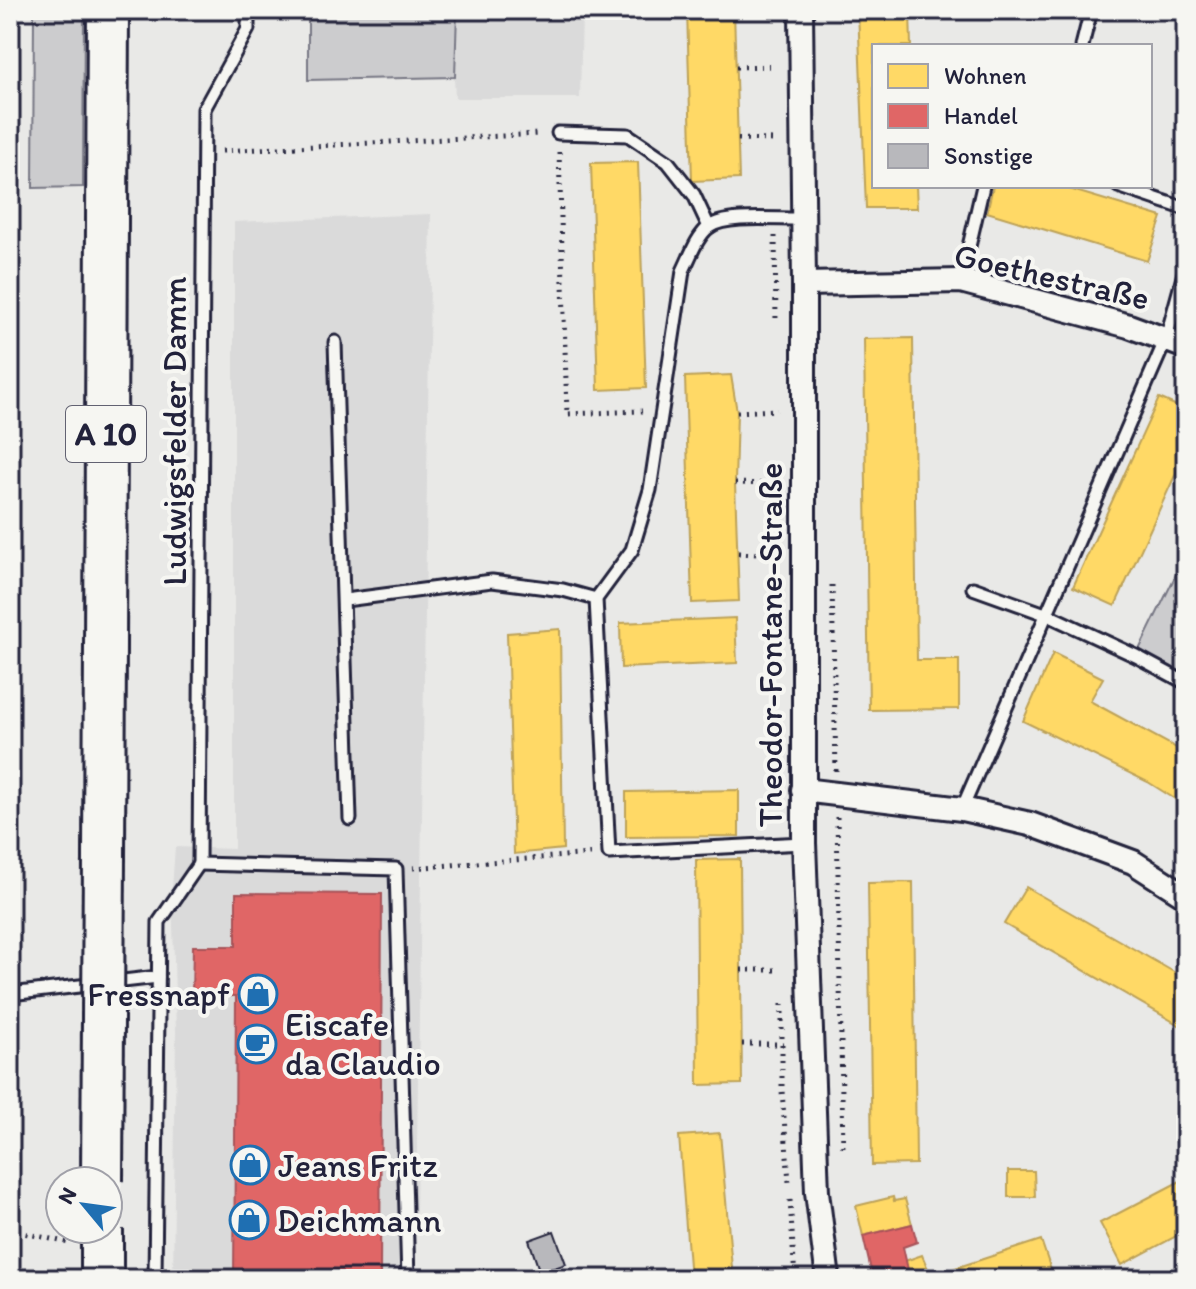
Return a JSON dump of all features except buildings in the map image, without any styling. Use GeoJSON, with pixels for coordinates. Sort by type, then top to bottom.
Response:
{"type":"FeatureCollection","features":[{"type":"Feature","properties":{"kind":"highway","name":"A 10"},"geometry":{"type":"LineString","coordinates":[[102,1165],[108,10]]}},
{"type":"Feature","properties":{"kind":"highway"},"geometry":{"type":"LineString","coordinates":[[102,1245],[102,1279]]}},
{"type":"Feature","properties":{"kind":"street","name":"Theodor-Fontane-Straße"},"geometry":{"type":"LineString","coordinates":[[801,10],[804,843],[817,1192],[828,1279]]}},
{"type":"Feature","properties":{"kind":"street","name":"Goethestraße"},"geometry":{"type":"LineString","coordinates":[[804,284],[961,281],[1129,326],[1176,343]]}},
{"type":"Feature","properties":{"kind":"street"},"geometry":{"type":"LineString","coordinates":[[803,790],[962,809],[1030,824],[1133,862],[1186,896]]}},
{"type":"Feature","properties":{"kind":"lane","name":"Ludwigsfelder Damm"},"geometry":{"type":"LineString","coordinates":[[199,864],[204,109],[248,29],[248,10]]}},
{"type":"Feature","properties":{"kind":"lane"},"geometry":{"type":"LineString","coordinates":[[1082,44],[1091,10]]}},
{"type":"Feature","properties":{"kind":"lane"},"geometry":{"type":"LineString","coordinates":[[558,133],[628,135],[668,162],[694,195],[709,227]]}},
{"type":"Feature","properties":{"kind":"lane"},"geometry":{"type":"LineString","coordinates":[[961,281],[983,188]]}},
{"type":"Feature","properties":{"kind":"lane"},"geometry":{"type":"LineString","coordinates":[[1124,188],[1186,209]]}},
{"type":"Feature","properties":{"kind":"lane"},"geometry":{"type":"LineString","coordinates":[[803,219],[729,220],[709,227],[695,247],[683,271],[650,490],[632,550],[596,599],[609,853],[804,843]]}},
{"type":"Feature","properties":{"kind":"lane"},"geometry":{"type":"LineString","coordinates":[[962,809],[1048,615],[1176,343],[1186,266]]}},
{"type":"Feature","properties":{"kind":"lane"},"geometry":{"type":"LineString","coordinates":[[335,342],[350,819]]}},
{"type":"Feature","properties":{"kind":"lane"},"geometry":{"type":"LineString","coordinates":[[345,600],[492,581],[563,590],[596,599]]}},
{"type":"Feature","properties":{"kind":"lane"},"geometry":{"type":"LineString","coordinates":[[973,588],[1048,615],[1186,683]]}},
{"type":"Feature","properties":{"kind":"lane"},"geometry":{"type":"LineString","coordinates":[[155,1279],[159,922],[199,864],[396,869],[408,1279]]}},
{"type":"Feature","properties":{"kind":"lane"},"geometry":{"type":"LineString","coordinates":[[10,994],[158,977]]}},
{"type":"Feature","properties":{"kind":"path"},"geometry":{"type":"LineString","coordinates":[[736,67],[775,66]]}},
{"type":"Feature","properties":{"kind":"path"},"geometry":{"type":"LineString","coordinates":[[203,152],[558,133],[567,414],[663,410]]}},
{"type":"Feature","properties":{"kind":"path"},"geometry":{"type":"LineString","coordinates":[[738,139],[775,140]]}},
{"type":"Feature","properties":{"kind":"path"},"geometry":{"type":"LineString","coordinates":[[737,412],[777,410]]}},
{"type":"Feature","properties":{"kind":"path"},"geometry":{"type":"LineString","coordinates":[[735,483],[777,484]]}},
{"type":"Feature","properties":{"kind":"path"},"geometry":{"type":"LineString","coordinates":[[738,553],[777,555]]}},
{"type":"Feature","properties":{"kind":"path"},"geometry":{"type":"LineString","coordinates":[[836,794],[843,1160]]}},
{"type":"Feature","properties":{"kind":"path"},"geometry":{"type":"LineString","coordinates":[[396,869],[609,853]]}},
{"type":"Feature","properties":{"kind":"path"},"geometry":{"type":"LineString","coordinates":[[741,970],[781,970]]}},
{"type":"Feature","properties":{"kind":"path"},"geometry":{"type":"LineString","coordinates":[[742,1044],[783,1044]]}},
{"type":"Feature","properties":{"kind":"path"},"geometry":{"type":"LineString","coordinates":[[1175,1279],[1186,1274]]}},
{"type":"Feature","properties":{"kind":"shaded area"},"geometry":{"type":"Polygon","coordinates":[[[34,10],[84,10],[83,187],[33,188],[34,10]]]}},
{"type":"Feature","properties":{"kind":"shaded area"},"geometry":{"type":"Polygon","coordinates":[[[308,10],[582,10],[580,98],[455,98],[454,77],[308,80],[308,10]]]}},
{"type":"Feature","properties":{"kind":"shaded area"},"geometry":{"type":"Polygon","coordinates":[[[308,10],[457,10],[455,77],[308,80],[308,10]]]}},
{"type":"Feature","properties":{"kind":"shaded area"},"geometry":{"type":"Polygon","coordinates":[[[431,214],[415,1279],[173,1279],[176,1032],[172,889],[175,847],[234,849],[234,222],[431,214]]]}},
{"type":"Feature","properties":{"kind":"shaded area"},"geometry":{"type":"Polygon","coordinates":[[[1186,554],[1186,683],[1136,656],[1186,554]]]}},
{"type":"Feature","properties":{"kind":"place","name":"Fressnapf"},"geometry":{"type":"Point","coordinates":[258,994]}},
{"type":"Feature","properties":{"kind":"place","name":"Eiscafe da Claudio"},"geometry":{"type":"Point","coordinates":[257,1044]}},
{"type":"Feature","properties":{"kind":"place","name":"Jeans Fritz"},"geometry":{"type":"Point","coordinates":[250,1165]}},
{"type":"Feature","properties":{"kind":"place","name":"Deichmann"},"geometry":{"type":"Point","coordinates":[249,1220]}}]}
